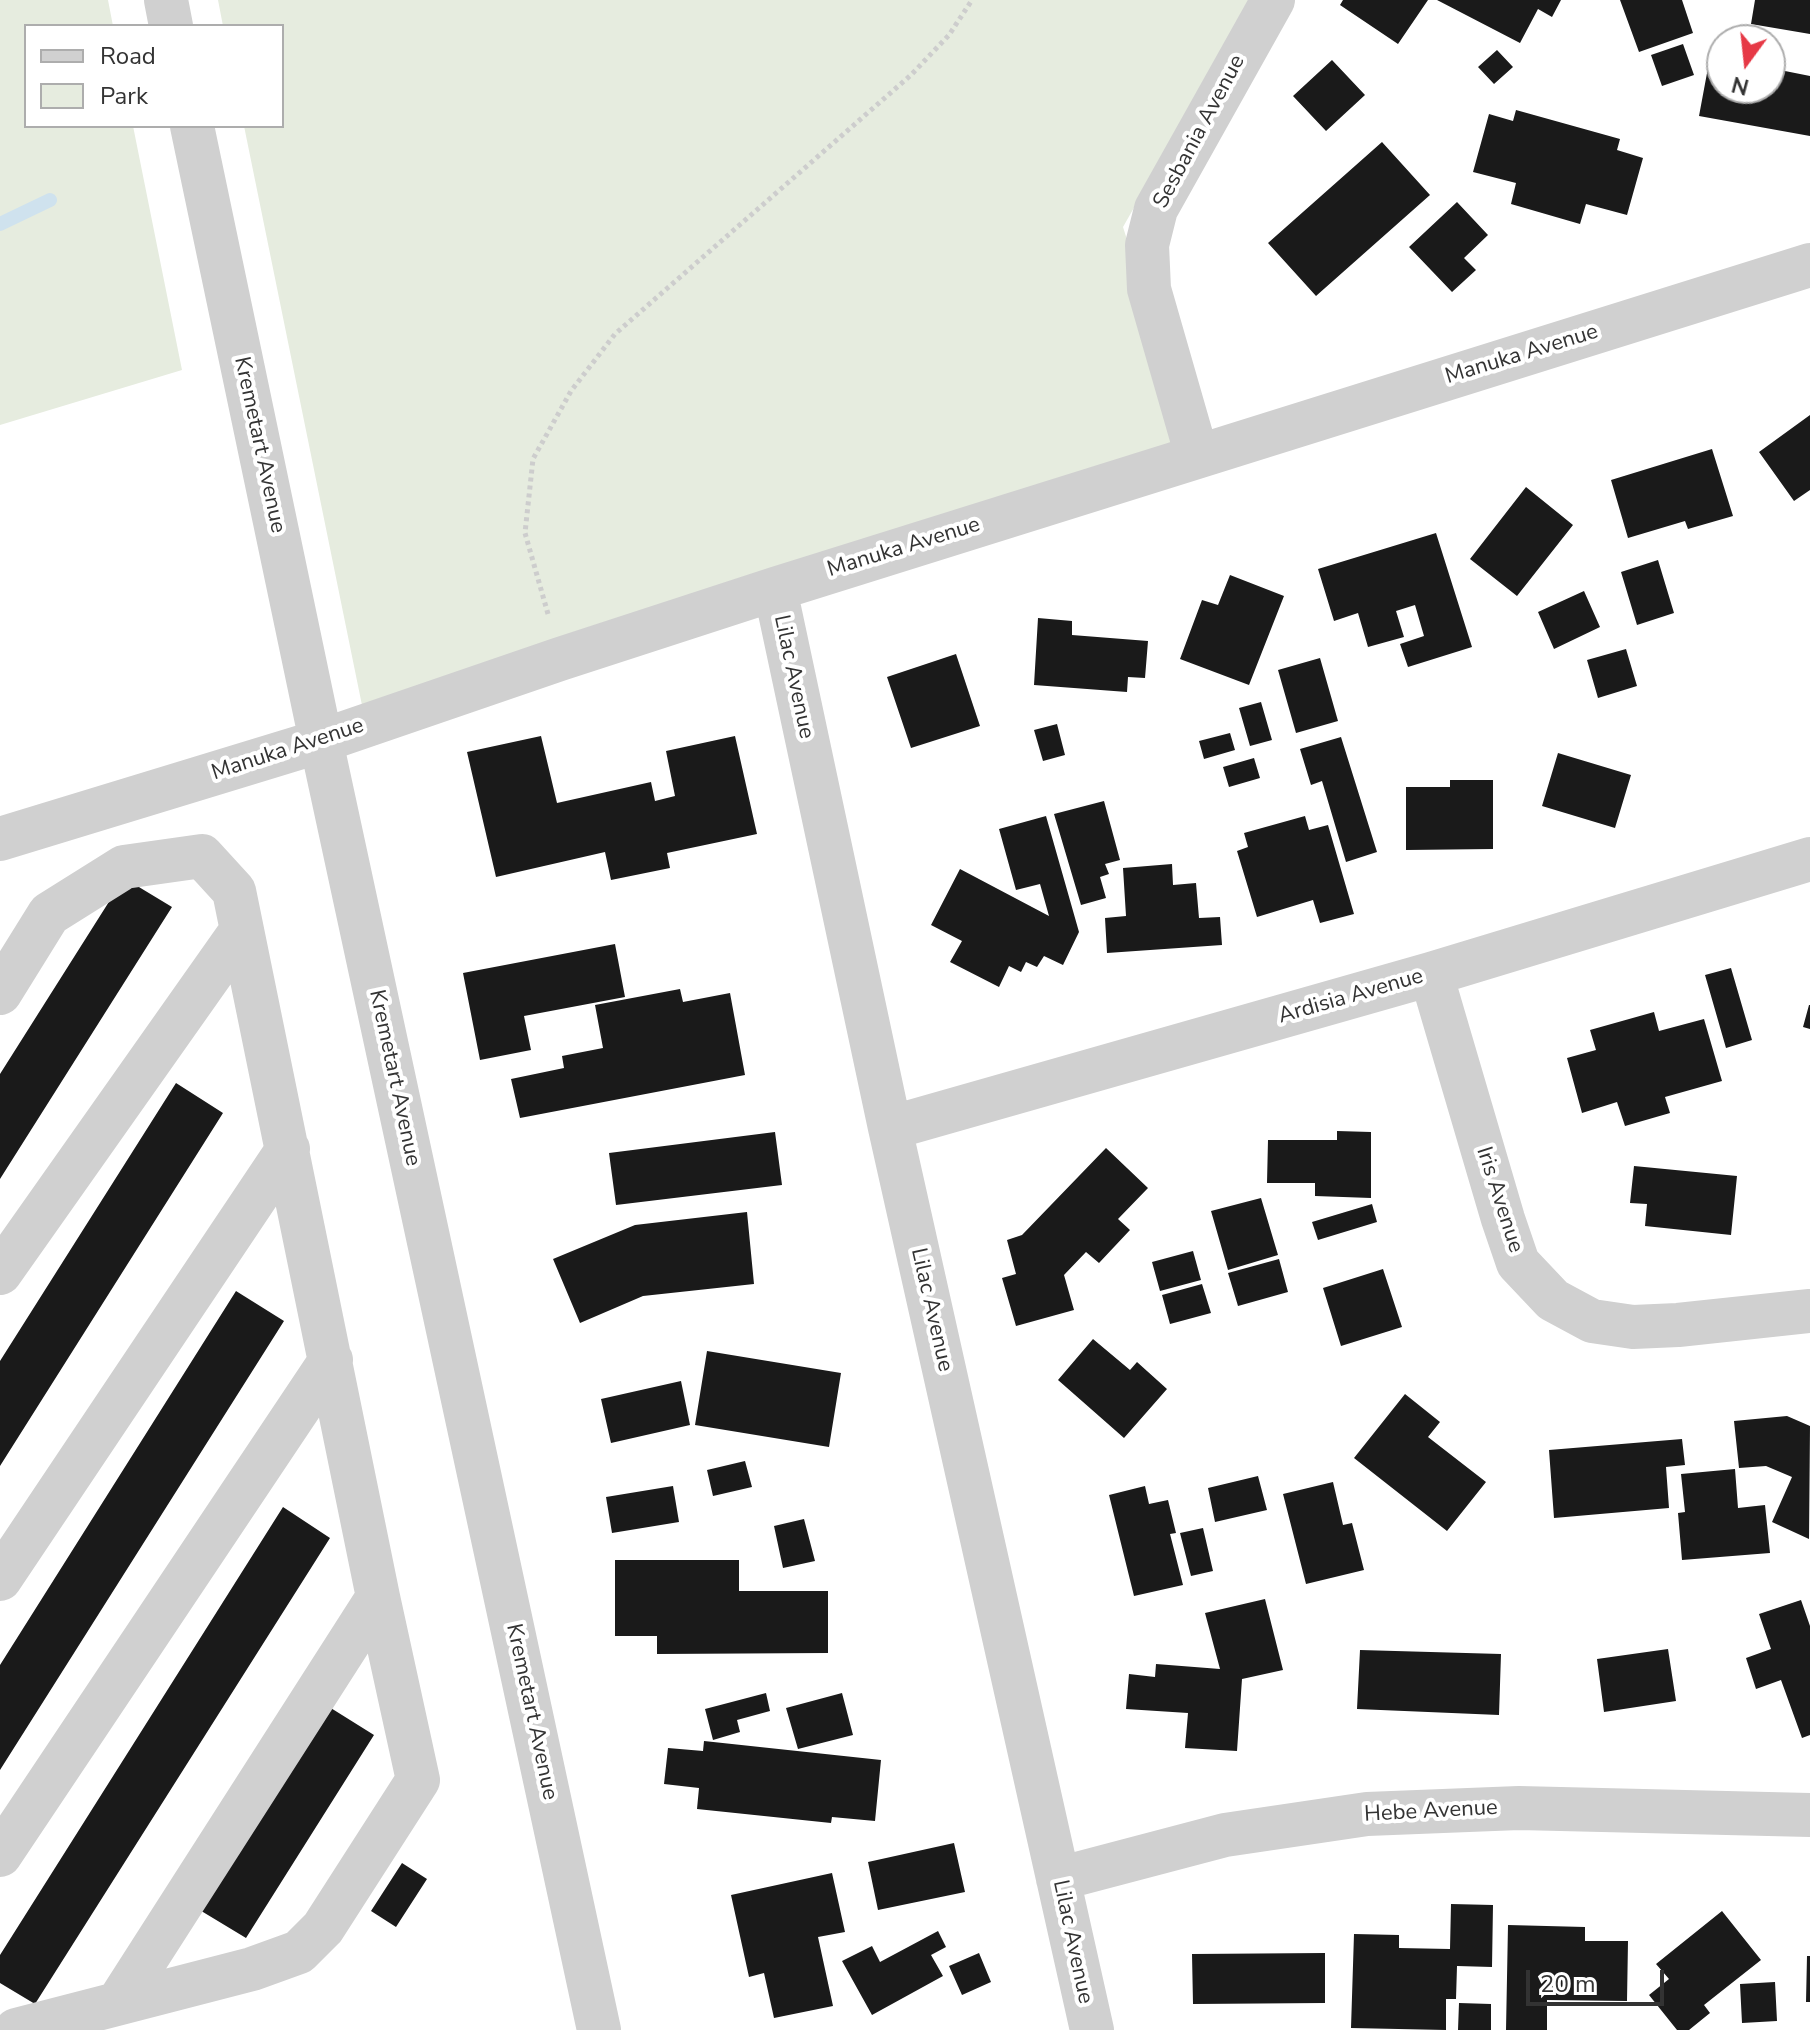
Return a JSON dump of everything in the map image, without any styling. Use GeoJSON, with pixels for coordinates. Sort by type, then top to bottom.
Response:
{"type":"FeatureCollection","features":[{"type":"Feature","properties":{"kind":"street"},"geometry":{"type":"LineString","coordinates":[[166,0],[171,24]]}},
{"type":"Feature","properties":{"kind":"street","name":"Sesbania Avenue"},"geometry":{"type":"LineString","coordinates":[[1197,456],[1149,289],[1147,245],[1156,209],[1273,0]]}},
{"type":"Feature","properties":{"kind":"street","name":"Kremetart Avenue"},"geometry":{"type":"LineString","coordinates":[[192,128],[321,741],[599,2030]]}},
{"type":"Feature","properties":{"kind":"street","name":"Manuka Avenue"},"geometry":{"type":"LineString","coordinates":[[0,839],[321,741],[775,589],[1810,265]]}},
{"type":"Feature","properties":{"kind":"street","name":"Lilac Avenue"},"geometry":{"type":"LineString","coordinates":[[775,589],[890,1128],[1092,2030]]}},
{"type":"Feature","properties":{"kind":"street"},"geometry":{"type":"LineString","coordinates":[[0,993],[49,914],[124,867],[202,856],[234,891],[418,1780],[323,1928],[299,1952],[252,1969],[16,2030]]}},
{"type":"Feature","properties":{"kind":"street","name":"Ardisia Avenue"},"geometry":{"type":"LineString","coordinates":[[890,1128],[1431,974],[1810,859]]}},
{"type":"Feature","properties":{"kind":"street"},"geometry":{"type":"LineString","coordinates":[[0,1273],[242,930]]}},
{"type":"Feature","properties":{"kind":"street","name":"Iris Avenue"},"geometry":{"type":"LineString","coordinates":[[1431,974],[1518,1263],[1553,1300],[1592,1321],[1633,1327],[1810,1311]]}},
{"type":"Feature","properties":{"kind":"street"},"geometry":{"type":"LineString","coordinates":[[0,1579],[288,1149]]}},
{"type":"Feature","properties":{"kind":"street"},"geometry":{"type":"LineString","coordinates":[[0,1855],[331,1360]]}},
{"type":"Feature","properties":{"kind":"street"},"geometry":{"type":"LineString","coordinates":[[118,2003],[378,1597]]}},
{"type":"Feature","properties":{"kind":"street","name":"Hebe Avenue"},"geometry":{"type":"LineString","coordinates":[[1058,1879],[1225,1835],[1367,1814],[1519,1808],[1810,1815]]}},
{"type":"Feature","properties":{"kind":"path"},"geometry":{"type":"LineString","coordinates":[[560,659],[525,533],[533,459],[571,391],[615,334],[911,75],[949,35],[972,0]]}},
{"type":"Feature","properties":{"kind":"green space"},"geometry":{"type":"Polygon","coordinates":[[[0,0],[108,0],[113,24],[24,24],[24,128],[133,128],[182,370],[0,425],[0,0]]]}},
{"type":"Feature","properties":{"kind":"green space"},"geometry":{"type":"Polygon","coordinates":[[[218,0],[1252,0],[1123,227],[1196,457],[365,720],[244,128],[284,128],[284,24],[223,24],[218,0]]]}},
{"type":"Feature","properties":{"kind":"building"},"geometry":{"type":"Polygon","coordinates":[[[1343,0],[1428,0],[1398,44],[1340,5],[1343,0]]]}},
{"type":"Feature","properties":{"kind":"building"},"geometry":{"type":"Polygon","coordinates":[[[1437,0],[1561,0],[1552,17],[1538,9],[1520,43],[1437,0]]]}},
{"type":"Feature","properties":{"kind":"building"},"geometry":{"type":"Polygon","coordinates":[[[1620,0],[1682,0],[1693,33],[1639,52],[1620,0]]]}},
{"type":"Feature","properties":{"kind":"building"},"geometry":{"type":"Polygon","coordinates":[[[1755,0],[1810,0],[1810,34],[1786,30],[1786,24],[1751,24],[1755,0]]]}},
{"type":"Feature","properties":{"kind":"building"},"geometry":{"type":"Polygon","coordinates":[[[1683,44],[1694,75],[1662,86],[1651,55],[1683,44]]]}},
{"type":"Feature","properties":{"kind":"building"},"geometry":{"type":"Polygon","coordinates":[[[1497,50],[1513,67],[1494,84],[1478,67],[1497,50]]]}},
{"type":"Feature","properties":{"kind":"building"},"geometry":{"type":"Polygon","coordinates":[[[1332,60],[1365,95],[1326,131],[1293,96],[1332,60]]]}},
{"type":"Feature","properties":{"kind":"building"},"geometry":{"type":"Polygon","coordinates":[[[1786,71],[1810,76],[1810,136],[1699,116],[1706,78],[1706,104],[1786,104],[1786,71]]]}},
{"type":"Feature","properties":{"kind":"building"},"geometry":{"type":"Polygon","coordinates":[[[1516,110],[1620,139],[1617,150],[1643,158],[1627,215],[1586,204],[1580,224],[1511,204],[1516,183],[1473,172],[1489,114],[1513,121],[1516,110]]]}},
{"type":"Feature","properties":{"kind":"building"},"geometry":{"type":"Polygon","coordinates":[[[1382,142],[1430,195],[1316,296],[1268,243],[1382,142]]]}},
{"type":"Feature","properties":{"kind":"building"},"geometry":{"type":"Polygon","coordinates":[[[1457,202],[1488,235],[1464,258],[1476,270],[1452,292],[1409,247],[1457,202]]]}},
{"type":"Feature","properties":{"kind":"building"},"geometry":{"type":"Polygon","coordinates":[[[1810,415],[1810,490],[1794,501],[1759,452],[1810,415]]]}},
{"type":"Feature","properties":{"kind":"building"},"geometry":{"type":"Polygon","coordinates":[[[1712,449],[1733,516],[1688,529],[1685,521],[1628,538],[1611,480],[1712,449]]]}},
{"type":"Feature","properties":{"kind":"building"},"geometry":{"type":"Polygon","coordinates":[[[1526,487],[1573,525],[1517,596],[1470,559],[1526,487]]]}},
{"type":"Feature","properties":{"kind":"building"},"geometry":{"type":"Polygon","coordinates":[[[1436,533],[1472,647],[1408,667],[1400,644],[1424,636],[1415,605],[1396,611],[1404,637],[1368,647],[1358,613],[1334,621],[1318,569],[1436,533]]]}},
{"type":"Feature","properties":{"kind":"building"},"geometry":{"type":"Polygon","coordinates":[[[1658,560],[1674,613],[1637,625],[1621,572],[1658,560]]]}},
{"type":"Feature","properties":{"kind":"building"},"geometry":{"type":"Polygon","coordinates":[[[1230,575],[1284,596],[1249,685],[1180,659],[1202,600],[1218,605],[1230,575]]]}},
{"type":"Feature","properties":{"kind":"building"},"geometry":{"type":"Polygon","coordinates":[[[1584,591],[1600,627],[1554,649],[1538,612],[1584,591]]]}},
{"type":"Feature","properties":{"kind":"building"},"geometry":{"type":"Polygon","coordinates":[[[1038,618],[1072,621],[1072,635],[1148,641],[1145,678],[1128,677],[1127,692],[1034,685],[1038,618]]]}},
{"type":"Feature","properties":{"kind":"building"},"geometry":{"type":"Polygon","coordinates":[[[1626,649],[1637,686],[1598,698],[1587,660],[1626,649]]]}},
{"type":"Feature","properties":{"kind":"building"},"geometry":{"type":"Polygon","coordinates":[[[956,654],[980,726],[911,748],[887,677],[956,654]]]}},
{"type":"Feature","properties":{"kind":"building"},"geometry":{"type":"Polygon","coordinates":[[[1320,658],[1338,721],[1296,733],[1278,670],[1320,658]]]}},
{"type":"Feature","properties":{"kind":"building"},"geometry":{"type":"Polygon","coordinates":[[[1261,702],[1272,740],[1250,746],[1239,708],[1261,702]]]}},
{"type":"Feature","properties":{"kind":"building"},"geometry":{"type":"Polygon","coordinates":[[[1057,724],[1065,755],[1043,761],[1034,730],[1057,724]]]}},
{"type":"Feature","properties":{"kind":"building"},"geometry":{"type":"Polygon","coordinates":[[[1230,733],[1235,750],[1204,759],[1199,741],[1230,733]]]}},
{"type":"Feature","properties":{"kind":"building"},"geometry":{"type":"Polygon","coordinates":[[[541,736],[557,803],[651,782],[655,801],[675,796],[666,751],[735,736],[757,834],[667,853],[670,868],[611,880],[605,852],[496,877],[467,752],[541,736]]]}},
{"type":"Feature","properties":{"kind":"building"},"geometry":{"type":"Polygon","coordinates":[[[1341,737],[1377,852],[1346,862],[1322,781],[1311,785],[1300,749],[1341,737]]]}},
{"type":"Feature","properties":{"kind":"building"},"geometry":{"type":"Polygon","coordinates":[[[1558,753],[1631,775],[1615,828],[1542,806],[1558,753]]]}},
{"type":"Feature","properties":{"kind":"building"},"geometry":{"type":"Polygon","coordinates":[[[1254,758],[1260,778],[1229,787],[1223,767],[1254,758]]]}},
{"type":"Feature","properties":{"kind":"building"},"geometry":{"type":"Polygon","coordinates":[[[1450,780],[1493,780],[1493,849],[1406,850],[1406,787],[1450,787],[1450,780]]]}},
{"type":"Feature","properties":{"kind":"building"},"geometry":{"type":"Polygon","coordinates":[[[1104,801],[1120,860],[1105,864],[1109,874],[1100,877],[1106,898],[1081,905],[1054,814],[1104,801]]]}},
{"type":"Feature","properties":{"kind":"building"},"geometry":{"type":"Polygon","coordinates":[[[1046,816],[1079,932],[1063,965],[1044,956],[1037,967],[1026,962],[1021,972],[1009,966],[999,987],[950,962],[962,941],[931,925],[960,869],[1049,916],[1040,884],[1016,890],[999,829],[1046,816]]]}},
{"type":"Feature","properties":{"kind":"building"},"geometry":{"type":"Polygon","coordinates":[[[1305,816],[1309,830],[1328,825],[1354,914],[1320,923],[1313,900],[1257,917],[1237,851],[1248,847],[1244,833],[1305,816]]]}},
{"type":"Feature","properties":{"kind":"building"},"geometry":{"type":"Polygon","coordinates":[[[1172,864],[1173,885],[1196,883],[1199,918],[1220,917],[1222,945],[1107,953],[1105,918],[1126,916],[1123,868],[1172,864]]]}},
{"type":"Feature","properties":{"kind":"building"},"geometry":{"type":"Polygon","coordinates":[[[124,878],[172,907],[0,1179],[0,1074],[124,878]]]}},
{"type":"Feature","properties":{"kind":"building"},"geometry":{"type":"Polygon","coordinates":[[[615,944],[625,997],[524,1016],[531,1050],[480,1060],[463,973],[615,944]]]}},
{"type":"Feature","properties":{"kind":"building"},"geometry":{"type":"Polygon","coordinates":[[[1731,968],[1752,1040],[1726,1048],[1705,975],[1731,968]]]}},
{"type":"Feature","properties":{"kind":"building"},"geometry":{"type":"Polygon","coordinates":[[[680,989],[683,1002],[730,993],[745,1075],[520,1118],[511,1079],[564,1068],[562,1056],[603,1048],[595,1005],[680,989]]]}},
{"type":"Feature","properties":{"kind":"building"},"geometry":{"type":"Polygon","coordinates":[[[1810,1005],[1810,1029],[1803,1027],[1810,1005]]]}},
{"type":"Feature","properties":{"kind":"building"},"geometry":{"type":"Polygon","coordinates":[[[1654,1012],[1659,1031],[1704,1019],[1722,1081],[1665,1097],[1670,1113],[1625,1126],[1617,1102],[1582,1113],[1567,1058],[1596,1050],[1590,1030],[1654,1012]]]}},
{"type":"Feature","properties":{"kind":"building"},"geometry":{"type":"Polygon","coordinates":[[[176,1083],[223,1113],[0,1466],[0,1361],[176,1083]]]}},
{"type":"Feature","properties":{"kind":"building"},"geometry":{"type":"Polygon","coordinates":[[[1337,1131],[1371,1132],[1371,1198],[1315,1196],[1315,1183],[1267,1183],[1268,1140],[1337,1140],[1337,1131]]]}},
{"type":"Feature","properties":{"kind":"building"},"geometry":{"type":"Polygon","coordinates":[[[775,1132],[782,1185],[616,1205],[609,1153],[775,1132]]]}},
{"type":"Feature","properties":{"kind":"building"},"geometry":{"type":"Polygon","coordinates":[[[1106,1148],[1148,1188],[1118,1219],[1130,1230],[1099,1263],[1086,1252],[1064,1275],[1074,1310],[1016,1326],[1002,1278],[1016,1274],[1007,1240],[1022,1235],[1106,1148]]]}},
{"type":"Feature","properties":{"kind":"building"},"geometry":{"type":"Polygon","coordinates":[[[1634,1166],[1737,1176],[1731,1235],[1645,1226],[1647,1204],[1630,1203],[1634,1166]]]}},
{"type":"Feature","properties":{"kind":"building"},"geometry":{"type":"Polygon","coordinates":[[[1261,1198],[1278,1255],[1228,1270],[1211,1211],[1261,1198]]]}},
{"type":"Feature","properties":{"kind":"building"},"geometry":{"type":"Polygon","coordinates":[[[1372,1204],[1377,1222],[1318,1240],[1312,1222],[1372,1204]]]}},
{"type":"Feature","properties":{"kind":"building"},"geometry":{"type":"Polygon","coordinates":[[[747,1212],[754,1284],[643,1296],[580,1323],[553,1259],[635,1225],[747,1212]]]}},
{"type":"Feature","properties":{"kind":"building"},"geometry":{"type":"Polygon","coordinates":[[[1193,1251],[1201,1280],[1160,1291],[1152,1262],[1193,1251]]]}},
{"type":"Feature","properties":{"kind":"building"},"geometry":{"type":"Polygon","coordinates":[[[1279,1259],[1288,1292],[1238,1306],[1228,1273],[1279,1259]]]}},
{"type":"Feature","properties":{"kind":"building"},"geometry":{"type":"Polygon","coordinates":[[[1383,1269],[1402,1327],[1341,1346],[1323,1288],[1383,1269]]]}},
{"type":"Feature","properties":{"kind":"building"},"geometry":{"type":"Polygon","coordinates":[[[1202,1284],[1211,1313],[1170,1324],[1162,1295],[1202,1284]]]}},
{"type":"Feature","properties":{"kind":"building"},"geometry":{"type":"Polygon","coordinates":[[[236,1291],[284,1321],[0,1770],[0,1665],[236,1291]]]}},
{"type":"Feature","properties":{"kind":"building"},"geometry":{"type":"Polygon","coordinates":[[[1093,1339],[1130,1370],[1137,1362],[1167,1389],[1124,1438],[1058,1380],[1093,1339]]]}},
{"type":"Feature","properties":{"kind":"building"},"geometry":{"type":"Polygon","coordinates":[[[707,1351],[841,1373],[829,1447],[695,1425],[707,1351]]]}},
{"type":"Feature","properties":{"kind":"building"},"geometry":{"type":"Polygon","coordinates":[[[681,1381],[690,1425],[611,1443],[601,1399],[681,1381]]]}},
{"type":"Feature","properties":{"kind":"building"},"geometry":{"type":"Polygon","coordinates":[[[1405,1394],[1440,1422],[1428,1437],[1486,1482],[1447,1531],[1354,1458],[1405,1394]]]}},
{"type":"Feature","properties":{"kind":"building"},"geometry":{"type":"Polygon","coordinates":[[[1787,1416],[1810,1426],[1809,1539],[1772,1522],[1792,1477],[1766,1466],[1739,1468],[1734,1421],[1787,1416]]]}},
{"type":"Feature","properties":{"kind":"building"},"geometry":{"type":"Polygon","coordinates":[[[1682,1439],[1685,1465],[1666,1467],[1669,1508],[1554,1518],[1549,1450],[1682,1439]]]}},
{"type":"Feature","properties":{"kind":"building"},"geometry":{"type":"Polygon","coordinates":[[[745,1461],[752,1487],[713,1496],[707,1470],[745,1461]]]}},
{"type":"Feature","properties":{"kind":"building"},"geometry":{"type":"Polygon","coordinates":[[[1735,1469],[1738,1508],[1765,1505],[1770,1553],[1682,1560],[1678,1513],[1685,1512],[1681,1474],[1735,1469]]]}},
{"type":"Feature","properties":{"kind":"building"},"geometry":{"type":"Polygon","coordinates":[[[1258,1476],[1267,1510],[1215,1522],[1208,1488],[1258,1476]]]}},
{"type":"Feature","properties":{"kind":"building"},"geometry":{"type":"Polygon","coordinates":[[[1333,1482],[1343,1525],[1352,1523],[1364,1570],[1306,1584],[1283,1494],[1333,1482]]]}},
{"type":"Feature","properties":{"kind":"building"},"geometry":{"type":"Polygon","coordinates":[[[673,1486],[679,1522],[612,1533],[606,1497],[673,1486]]]}},
{"type":"Feature","properties":{"kind":"building"},"geometry":{"type":"Polygon","coordinates":[[[1145,1486],[1149,1504],[1168,1500],[1176,1533],[1170,1534],[1183,1585],[1134,1596],[1109,1495],[1145,1486]]]}},
{"type":"Feature","properties":{"kind":"building"},"geometry":{"type":"Polygon","coordinates":[[[283,1507],[330,1538],[35,2004],[0,1983],[0,1955],[283,1507]]]}},
{"type":"Feature","properties":{"kind":"building"},"geometry":{"type":"Polygon","coordinates":[[[804,1519],[815,1561],[783,1568],[774,1526],[804,1519]]]}},
{"type":"Feature","properties":{"kind":"building"},"geometry":{"type":"Polygon","coordinates":[[[1203,1528],[1213,1571],[1191,1576],[1180,1533],[1203,1528]]]}},
{"type":"Feature","properties":{"kind":"building"},"geometry":{"type":"Polygon","coordinates":[[[615,1560],[739,1560],[739,1591],[828,1591],[828,1653],[657,1654],[657,1636],[615,1636],[615,1560]]]}},
{"type":"Feature","properties":{"kind":"building"},"geometry":{"type":"Polygon","coordinates":[[[1265,1599],[1283,1670],[1242,1679],[1237,1751],[1185,1748],[1188,1713],[1126,1709],[1129,1674],[1155,1677],[1156,1664],[1220,1669],[1205,1613],[1265,1599]]]}},
{"type":"Feature","properties":{"kind":"building"},"geometry":{"type":"Polygon","coordinates":[[[1801,1600],[1810,1626],[1810,1735],[1802,1738],[1781,1680],[1756,1689],[1746,1658],[1771,1649],[1759,1614],[1801,1600]]]}},
{"type":"Feature","properties":{"kind":"building"},"geometry":{"type":"Polygon","coordinates":[[[1668,1649],[1676,1701],[1604,1712],[1597,1659],[1668,1649]]]}},
{"type":"Feature","properties":{"kind":"building"},"geometry":{"type":"Polygon","coordinates":[[[1360,1650],[1501,1654],[1499,1715],[1357,1709],[1360,1650]]]}},
{"type":"Feature","properties":{"kind":"building"},"geometry":{"type":"Polygon","coordinates":[[[766,1693],[770,1711],[737,1720],[740,1732],[713,1740],[705,1709],[766,1693]]]}},
{"type":"Feature","properties":{"kind":"building"},"geometry":{"type":"Polygon","coordinates":[[[842,1693],[853,1735],[798,1749],[786,1708],[842,1693]]]}},
{"type":"Feature","properties":{"kind":"building"},"geometry":{"type":"Polygon","coordinates":[[[326,1705],[374,1735],[246,1938],[198,1909],[326,1705]]]}},
{"type":"Feature","properties":{"kind":"building"},"geometry":{"type":"Polygon","coordinates":[[[704,1741],[881,1760],[875,1821],[832,1817],[831,1823],[697,1809],[699,1788],[664,1784],[668,1748],[703,1751],[704,1741]]]}},
{"type":"Feature","properties":{"kind":"building"},"geometry":{"type":"Polygon","coordinates":[[[954,1843],[965,1892],[878,1910],[868,1862],[954,1843]]]}},
{"type":"Feature","properties":{"kind":"building"},"geometry":{"type":"Polygon","coordinates":[[[402,1863],[427,1879],[396,1927],[371,1911],[402,1863]]]}},
{"type":"Feature","properties":{"kind":"building"},"geometry":{"type":"Polygon","coordinates":[[[832,1873],[845,1932],[818,1937],[833,2006],[774,2018],[764,1973],[749,1977],[731,1895],[832,1873]]]}},
{"type":"Feature","properties":{"kind":"building"},"geometry":{"type":"Polygon","coordinates":[[[1451,1904],[1493,1905],[1492,1967],[1457,1966],[1456,1999],[1446,1999],[1446,2030],[1351,2028],[1354,1934],[1399,1935],[1399,1948],[1450,1949],[1451,1904]]]}},
{"type":"Feature","properties":{"kind":"building"},"geometry":{"type":"Polygon","coordinates":[[[1722,1911],[1761,1960],[1704,2005],[1710,2013],[1689,2030],[1677,2030],[1649,1995],[1669,1979],[1656,1964],[1722,1911]]]}},
{"type":"Feature","properties":{"kind":"building"},"geometry":{"type":"Polygon","coordinates":[[[1508,1925],[1585,1927],[1585,1941],[1628,1941],[1627,2001],[1547,2000],[1547,2030],[1506,2030],[1508,1925]]]}},
{"type":"Feature","properties":{"kind":"building"},"geometry":{"type":"Polygon","coordinates":[[[938,1931],[946,1947],[931,1955],[943,1976],[872,2015],[842,1961],[872,1946],[880,1962],[938,1931]]]}},
{"type":"Feature","properties":{"kind":"building"},"geometry":{"type":"Polygon","coordinates":[[[979,1953],[991,1982],[962,1995],[949,1966],[979,1953]]]}},
{"type":"Feature","properties":{"kind":"building"},"geometry":{"type":"Polygon","coordinates":[[[1325,1953],[1325,2003],[1193,2004],[1192,1954],[1325,1953]]]}},
{"type":"Feature","properties":{"kind":"building"},"geometry":{"type":"Polygon","coordinates":[[[1807,1956],[1810,1956],[1810,2002],[1806,2002],[1807,1956]]]}},
{"type":"Feature","properties":{"kind":"building"},"geometry":{"type":"Polygon","coordinates":[[[1775,1982],[1777,2021],[1742,2023],[1740,1984],[1775,1982]]]}},
{"type":"Feature","properties":{"kind":"building"},"geometry":{"type":"Polygon","coordinates":[[[1459,2003],[1491,2004],[1491,2030],[1458,2030],[1459,2003]]]}},
{"type":"Feature","properties":{"kind":"waterway"},"geometry":{"type":"LineString","coordinates":[[0,224],[50,200]]}}]}
